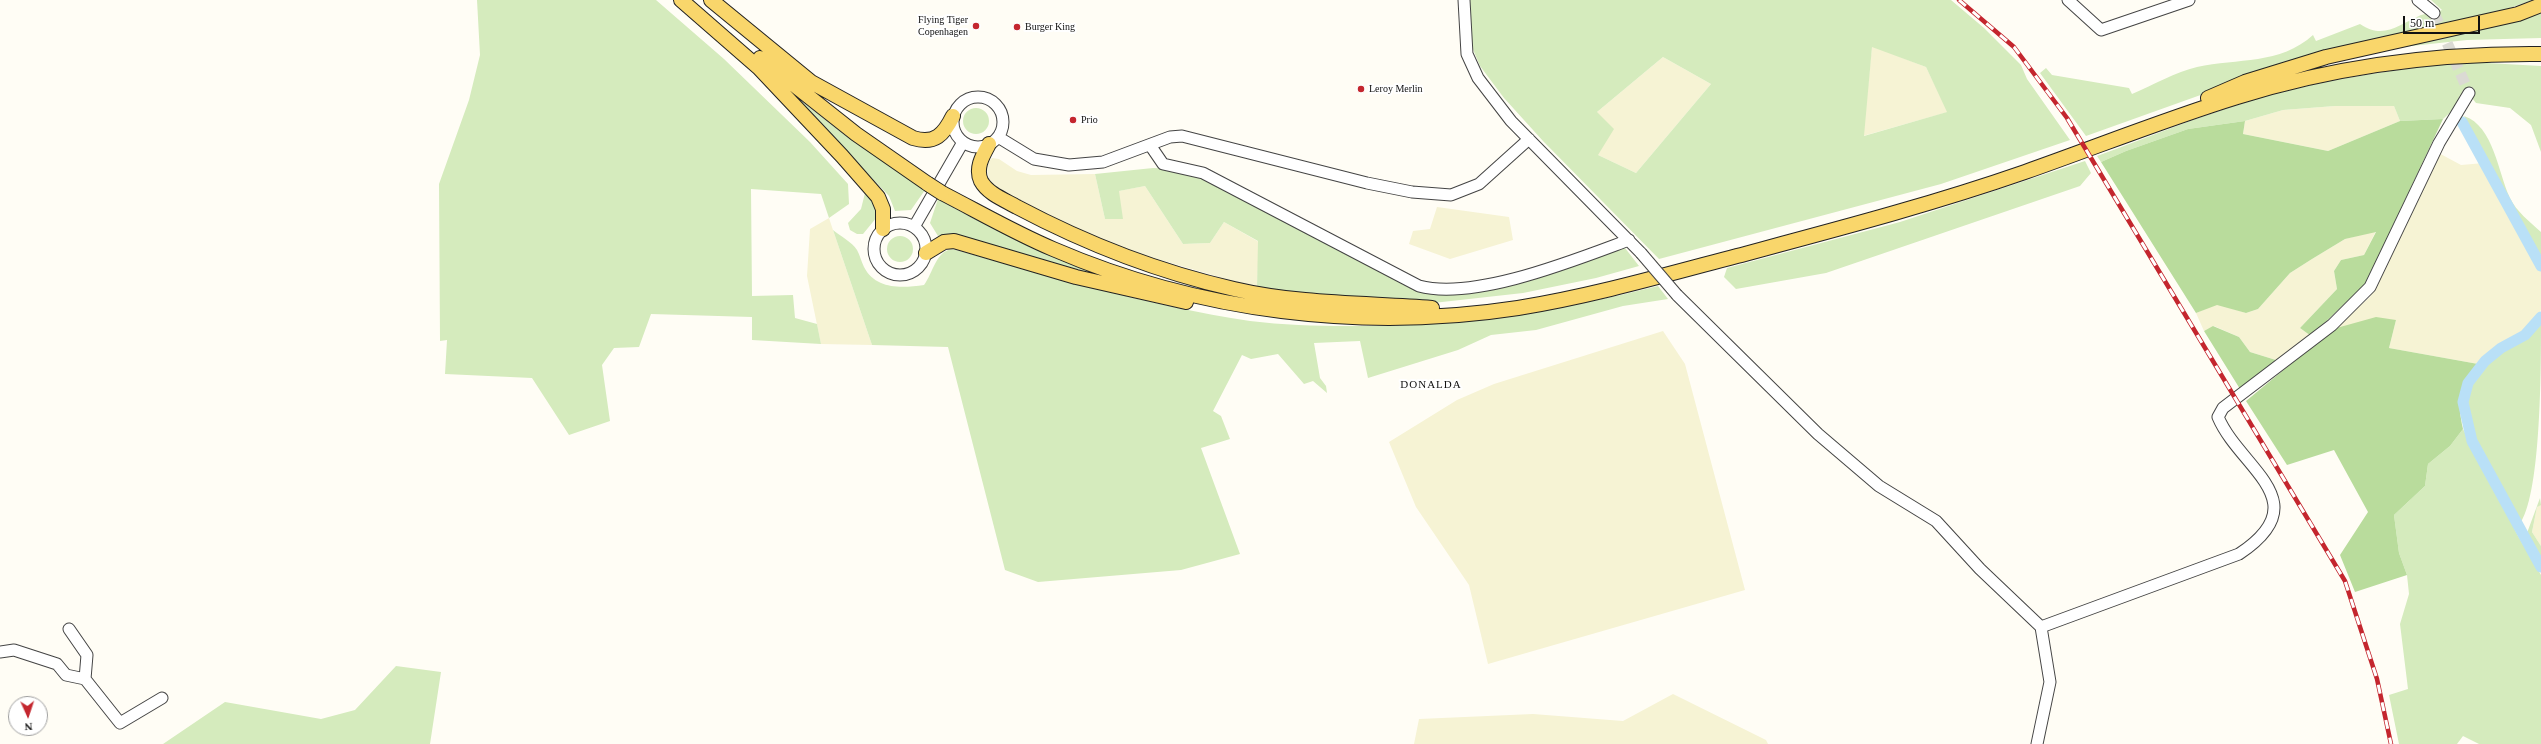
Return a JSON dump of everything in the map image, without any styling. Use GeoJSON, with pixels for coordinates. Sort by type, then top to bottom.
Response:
{"type":"FeatureCollection","features":[{"type":"Feature","properties":{"kind":"main road"},"geometry":{"type":"LineString","coordinates":[[681,0],[759,68],[842,156],[878,197],[883,209],[883,229]]}},
{"type":"Feature","properties":{"kind":"main road"},"geometry":{"type":"LineString","coordinates":[[691,0],[826,111],[943,190],[1011,230],[1056,250],[1132,278],[1184,293],[1275,311],[1364,318],[1464,314]]}},
{"type":"Feature","properties":{"kind":"main road"},"geometry":{"type":"LineString","coordinates":[[701,0],[823,102],[930,182]]}},
{"type":"Feature","properties":{"kind":"main road"},"geometry":{"type":"LineString","coordinates":[[711,0],[811,82],[913,138],[927,141],[940,136],[946,130],[953,116]]}},
{"type":"Feature","properties":{"kind":"main road"},"geometry":{"type":"LineString","coordinates":[[943,190],[1070,250],[1175,284],[1227,296],[1298,306],[1394,310],[1432,308],[1525,298],[1599,283],[1879,209],[2031,161],[2290,67],[2518,14],[2541,5]]}},
{"type":"Feature","properties":{"kind":"main road"},"geometry":{"type":"LineString","coordinates":[[2208,98],[2307,69],[2366,58],[2445,48],[2541,46]]}},
{"type":"Feature","properties":{"kind":"main road"},"geometry":{"type":"LineString","coordinates":[[926,253],[944,242],[954,242],[1126,290],[1254,313],[1360,322],[1464,314],[1523,307],[1600,292],[1927,204],[2239,96],[2281,85],[2388,63],[2457,56],[2541,54]]}},
{"type":"Feature","properties":{"kind":"main road"},"geometry":{"type":"LineString","coordinates":[[2457,56],[2541,60]]}},
{"type":"Feature","properties":{"kind":"main road"},"geometry":{"type":"LineString","coordinates":[[994,141],[979,166],[980,180],[985,187],[1026,212],[1096,245],[1234,289],[1276,296],[1432,308]]}},
{"type":"Feature","properties":{"kind":"street"},"geometry":{"type":"LineString","coordinates":[[1464,0],[1467,54],[1472,66],[1478,78],[1496,102],[1529,139],[1629,240],[1677,294],[1818,434],[1879,486],[1936,521],[1980,569],[2041,627],[2050,682],[2037,744]]}},
{"type":"Feature","properties":{"kind":"street"},"geometry":{"type":"LineString","coordinates":[[2068,0],[2101,30],[2189,0]]}},
{"type":"Feature","properties":{"kind":"street"},"geometry":{"type":"LineString","coordinates":[[2418,0],[2434,13]]}},
{"type":"Feature","properties":{"kind":"street"},"geometry":{"type":"LineString","coordinates":[[2041,627],[2239,554],[2255,543],[2266,532],[2274,506],[2266,481],[2228,438],[2218,417],[2223,408],[2332,325],[2370,288],[2435,151],[2468,93]]}},
{"type":"Feature","properties":{"kind":"street"},"geometry":{"type":"LineString","coordinates":[[994,141],[1003,123],[1003,116],[996,103],[989,99],[973,97],[965,100],[958,106],[953,116],[954,130],[963,142],[976,147],[994,141],[1034,160],[1069,165],[1103,162],[1170,137],[1192,138],[1333,175],[1412,192],[1452,195],[1479,184],[1529,139]]}},
{"type":"Feature","properties":{"kind":"street"},"geometry":{"type":"LineString","coordinates":[[914,227],[963,142]]}},
{"type":"Feature","properties":{"kind":"street"},"geometry":{"type":"LineString","coordinates":[[1150,145],[1163,164],[1203,173],[1419,286],[1434,290],[1467,289],[1492,283],[1565,263],[1629,240]]}},
{"type":"Feature","properties":{"kind":"street"},"geometry":{"type":"LineString","coordinates":[[898,223],[914,227],[924,238],[926,253],[920,266],[914,272],[906,275],[890,274],[883,270],[874,256],[875,240],[883,229],[898,223]]}},
{"type":"Feature","properties":{"kind":"street"},"geometry":{"type":"LineString","coordinates":[[69,629],[86,655],[85,679]]}},
{"type":"Feature","properties":{"kind":"street"},"geometry":{"type":"LineString","coordinates":[[0,652],[14,650],[57,664],[66,675],[85,679],[120,723],[162,698]]}},
{"type":"Feature","properties":{"kind":"shaded area"},"geometry":{"type":"Polygon","coordinates":[[[1872,46],[1926,67],[1948,112],[1863,136],[1872,46]]]}},
{"type":"Feature","properties":{"kind":"shaded area"},"geometry":{"type":"Polygon","coordinates":[[[1663,57],[1711,84],[1636,173],[1598,155],[1597,112],[1663,57]]]}},
{"type":"Feature","properties":{"kind":"shaded area"},"geometry":{"type":"Polygon","coordinates":[[[2335,106],[2394,106],[2400,121],[2328,151],[2243,134],[2245,121],[2283,110],[2335,106]]]}},
{"type":"Feature","properties":{"kind":"shaded area"},"geometry":{"type":"Polygon","coordinates":[[[2435,151],[2461,165],[2484,163],[2541,269],[2541,310],[2538,315],[2523,332],[2490,351],[2478,364],[2389,348],[2396,320],[2333,329],[2370,297],[2390,258],[2435,151]]]}},
{"type":"Feature","properties":{"kind":"shaded area"},"geometry":{"type":"Polygon","coordinates":[[[992,158],[999,159],[1017,171],[1031,175],[1095,174],[1105,219],[1118,191],[1145,186],[1183,244],[1210,243],[1224,222],[1259,242],[1257,288],[1150,257],[1071,229],[996,189],[989,179],[987,169],[988,162],[992,158]]]}},
{"type":"Feature","properties":{"kind":"shaded area"},"geometry":{"type":"Polygon","coordinates":[[[1437,207],[1509,217],[1513,240],[1450,259],[1409,244],[1413,231],[1430,229],[1437,207]]]}},
{"type":"Feature","properties":{"kind":"shaded area"},"geometry":{"type":"Polygon","coordinates":[[[829,218],[872,345],[821,344],[807,276],[810,229],[829,218]]]}},
{"type":"Feature","properties":{"kind":"shaded area"},"geometry":{"type":"Polygon","coordinates":[[[2376,231],[2364,255],[2341,260],[2334,271],[2337,289],[2300,328],[2311,336],[2279,361],[2250,352],[2239,337],[2214,326],[2204,331],[2196,313],[2217,304],[2246,313],[2258,309],[2290,273],[2345,239],[2376,231]]]}},
{"type":"Feature","properties":{"kind":"shaded area"},"geometry":{"type":"Polygon","coordinates":[[[1663,331],[1685,364],[1745,590],[1488,664],[1469,585],[1416,507],[1389,442],[1457,400],[1494,384],[1663,331]]]}},
{"type":"Feature","properties":{"kind":"shaded area"},"geometry":{"type":"Polygon","coordinates":[[[2540,504],[2541,546],[2532,532],[2537,507],[2540,504]]]}},
{"type":"Feature","properties":{"kind":"shaded area"},"geometry":{"type":"Polygon","coordinates":[[[1673,694],[1766,740],[1768,744],[1414,744],[1419,719],[1533,714],[1623,721],[1673,694]]]}},
{"type":"Feature","properties":{"kind":"green space"},"geometry":{"type":"Polygon","coordinates":[[[477,0],[656,0],[724,59],[810,142],[848,184],[849,204],[829,218],[821,194],[751,189],[752,296],[793,295],[795,318],[817,324],[821,344],[752,340],[752,317],[651,314],[639,347],[614,348],[602,365],[610,421],[569,435],[532,378],[445,374],[447,340],[440,341],[439,184],[469,100],[480,55],[477,0]]]}},
{"type":"Feature","properties":{"kind":"green space"},"geometry":{"type":"Polygon","coordinates":[[[1470,0],[1951,0],[1984,28],[2021,65],[2027,79],[2070,140],[1941,184],[1659,259],[1543,141],[1504,98],[1480,66],[1472,47],[1470,0]],[[1872,47],[1864,136],[1947,112],[1926,67],[1872,47]],[[1663,57],[1597,112],[1614,129],[1598,155],[1636,173],[1711,84],[1663,57]]]}},
{"type":"Feature","properties":{"kind":"green space"},"geometry":{"type":"Polygon","coordinates":[[[2431,0],[2533,0],[2492,14],[2304,58],[2086,136],[2040,73],[2046,68],[2052,75],[2129,88],[2132,94],[2189,69],[2212,64],[2273,56],[2300,45],[2313,35],[2316,41],[2360,24],[2376,31],[2391,29],[2421,15],[2442,10],[2431,0]]]}},
{"type":"Feature","properties":{"kind":"green space"},"geometry":{"type":"Polygon","coordinates":[[[2541,10],[2541,38],[2467,40],[2384,49],[2541,10]]]}},
{"type":"Feature","properties":{"kind":"green space"},"geometry":{"type":"Polygon","coordinates":[[[2469,62],[2541,66],[2541,152],[2531,125],[2510,108],[2476,103],[2468,93],[2460,95],[2455,108],[2443,119],[2400,121],[2394,106],[2335,106],[2283,110],[2245,121],[2188,129],[2126,151],[2101,162],[2097,156],[2208,115],[2273,94],[2356,76],[2469,62]]]}},
{"type":"Feature","properties":{"kind":"green space"},"geometry":{"type":"Polygon","coordinates":[[[786,89],[846,136],[925,190],[911,210],[895,211],[889,196],[786,89]]]}},
{"type":"Feature","properties":{"kind":"green space"},"geometry":{"type":"Polygon","coordinates":[[[976,108],[986,111],[989,121],[986,131],[976,134],[966,131],[963,121],[966,111],[976,108]]]}},
{"type":"Feature","properties":{"kind":"green space"},"geometry":{"type":"Polygon","coordinates":[[[2464,116],[2474,121],[2489,140],[2510,198],[2524,216],[2541,232],[2541,256],[2464,116]]]}},
{"type":"Feature","properties":{"kind":"green space"},"geometry":{"type":"Polygon","coordinates":[[[2443,119],[2366,283],[2311,336],[2300,328],[2337,289],[2334,271],[2341,260],[2364,255],[2376,232],[2345,239],[2290,273],[2258,309],[2246,313],[2217,305],[2196,313],[2101,162],[2126,151],[2188,129],[2245,121],[2243,134],[2328,151],[2400,121],[2443,119]]]}},
{"type":"Feature","properties":{"kind":"green space"},"geometry":{"type":"Polygon","coordinates":[[[2085,161],[2091,173],[2080,186],[1826,273],[1736,289],[1724,277],[1727,268],[1900,222],[2085,161]]]}},
{"type":"Feature","properties":{"kind":"green space"},"geometry":{"type":"Polygon","coordinates":[[[1153,168],[1184,169],[1412,288],[1433,295],[1459,294],[1554,271],[1625,248],[1639,266],[1596,278],[1523,293],[1433,303],[1362,302],[1257,288],[1258,241],[1224,222],[1210,243],[1183,244],[1145,186],[1119,191],[1123,219],[1105,219],[1095,174],[1153,168]]]}},
{"type":"Feature","properties":{"kind":"green space"},"geometry":{"type":"Polygon","coordinates":[[[865,193],[874,199],[877,217],[863,234],[857,234],[850,230],[848,223],[861,209],[865,193]]]}},
{"type":"Feature","properties":{"kind":"green space"},"geometry":{"type":"Polygon","coordinates":[[[938,199],[1022,242],[1064,261],[1108,278],[962,237],[947,234],[938,236],[930,223],[938,199]]]}},
{"type":"Feature","properties":{"kind":"green space"},"geometry":{"type":"Polygon","coordinates":[[[833,230],[855,247],[864,267],[875,280],[890,286],[907,287],[924,285],[938,258],[942,254],[952,249],[1137,299],[1212,315],[1250,321],[1298,325],[1387,326],[1465,321],[1581,303],[1658,286],[1668,299],[1623,306],[1536,330],[1491,335],[1458,350],[1368,378],[1360,341],[1314,343],[1320,378],[1326,386],[1327,393],[1313,381],[1304,384],[1278,354],[1251,359],[1242,355],[1213,411],[1221,416],[1230,439],[1201,448],[1240,554],[1181,570],[1038,582],[1005,570],[948,347],[872,345],[833,230]]]}},
{"type":"Feature","properties":{"kind":"green space"},"geometry":{"type":"Polygon","coordinates":[[[900,236],[910,239],[913,249],[910,259],[900,262],[890,259],[887,249],[890,239],[900,236]]]}},
{"type":"Feature","properties":{"kind":"green space"},"geometry":{"type":"Polygon","coordinates":[[[2376,317],[2396,320],[2389,348],[2478,364],[2466,380],[2461,394],[2460,410],[2463,429],[2450,446],[2428,464],[2425,486],[2394,515],[2399,553],[2407,575],[2355,592],[2340,555],[2368,512],[2334,450],[2287,465],[2246,401],[2333,329],[2376,317]]]}},
{"type":"Feature","properties":{"kind":"green space"},"geometry":{"type":"Polygon","coordinates":[[[2541,324],[2540,398],[2536,457],[2533,484],[2528,506],[2521,522],[2486,461],[2478,443],[2468,411],[2467,397],[2473,381],[2480,371],[2497,354],[2529,334],[2541,324]]]}},
{"type":"Feature","properties":{"kind":"green space"},"geometry":{"type":"Polygon","coordinates":[[[2213,326],[2239,337],[2250,352],[2279,361],[2240,389],[2204,331],[2213,326]]]}},
{"type":"Feature","properties":{"kind":"green space"},"geometry":{"type":"Polygon","coordinates":[[[2463,429],[2518,536],[2541,575],[2541,744],[2479,744],[2463,736],[2457,744],[2399,744],[2389,695],[2408,689],[2400,624],[2409,594],[2407,575],[2399,553],[2394,515],[2425,486],[2428,464],[2450,446],[2463,429]]]}},
{"type":"Feature","properties":{"kind":"green space"},"geometry":{"type":"Polygon","coordinates":[[[2540,498],[2541,505],[2537,507],[2532,532],[2541,546],[2541,558],[2527,533],[2540,498]]]}},
{"type":"Feature","properties":{"kind":"green space"},"geometry":{"type":"Polygon","coordinates":[[[396,666],[441,672],[430,744],[163,744],[225,702],[321,719],[355,710],[396,666]]]}},
{"type":"Feature","properties":{"kind":"waterway"},"geometry":{"type":"LineString","coordinates":[[2462,122],[2541,266]]}},
{"type":"Feature","properties":{"kind":"waterway"},"geometry":{"type":"LineString","coordinates":[[2541,317],[2525,335],[2501,348],[2485,361],[2468,383],[2463,402],[2472,441],[2541,567]]}},
{"type":"Feature","properties":{"kind":"tunnel"},"geometry":{"type":"LineString","coordinates":[[2434,13],[2469,93]]}},
{"type":"Feature","properties":{"kind":"railway"},"geometry":{"type":"LineString","coordinates":[[1959,0],[2014,47],[2067,118],[2345,581],[2377,679],[2391,744]]}},
{"type":"Feature","properties":{"kind":"place","name":"Flying Tiger Copenhagen"},"geometry":{"type":"Point","coordinates":[976,26]}},
{"type":"Feature","properties":{"kind":"place","name":"Burger King"},"geometry":{"type":"Point","coordinates":[1017,27]}},
{"type":"Feature","properties":{"kind":"place","name":"Leroy Merlin"},"geometry":{"type":"Point","coordinates":[1361,89]}},
{"type":"Feature","properties":{"kind":"place","name":"Prio"},"geometry":{"type":"Point","coordinates":[1073,120]}},
{"type":"Feature","properties":{"kind":"district","name":"DONALDA"},"geometry":{"type":"Point","coordinates":[1431,385]}}]}
